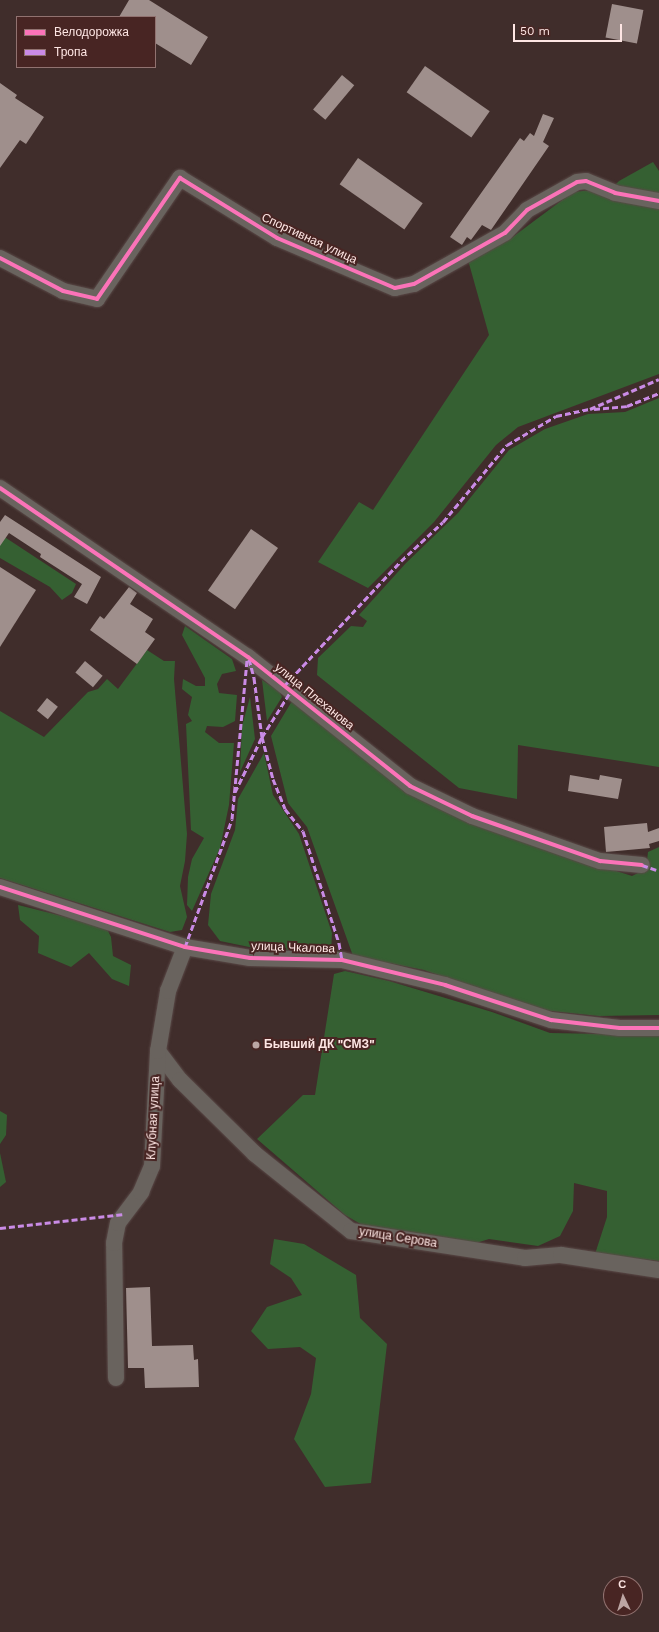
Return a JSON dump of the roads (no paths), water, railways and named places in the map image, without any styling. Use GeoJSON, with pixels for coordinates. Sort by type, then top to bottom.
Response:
{"type":"FeatureCollection","features":[{"type":"Feature","properties":{"kind":"street","name":"Спортивная улица"},"geometry":{"type":"LineString","coordinates":[[0,258],[63,291],[97,299],[180,178],[277,238],[395,288],[414,284],[505,233],[527,210],[577,182],[586,181],[615,193],[659,201]]}},
{"type":"Feature","properties":{"kind":"street","name":"улица Плеханова"},"geometry":{"type":"LineString","coordinates":[[0,488],[248,656],[410,786],[472,816],[600,861],[642,865]]}},
{"type":"Feature","properties":{"kind":"street","name":"улица Чкалова"},"geometry":{"type":"LineString","coordinates":[[0,888],[185,947],[250,958],[342,960],[445,985],[551,1020],[620,1028],[659,1028]]}},
{"type":"Feature","properties":{"kind":"street","name":"Клубная улица"},"geometry":{"type":"LineString","coordinates":[[116,1378],[114,1243],[118,1223],[141,1192],[152,1166],[158,1051],[168,991],[185,947]]}},
{"type":"Feature","properties":{"kind":"street","name":"улица Серова"},"geometry":{"type":"LineString","coordinates":[[158,1051],[180,1080],[255,1154],[351,1231],[525,1258],[561,1255],[659,1270]]}},
{"type":"Feature","properties":{"kind":"place","name":"Бывший ДК \"СМЗ\""},"geometry":{"type":"Point","coordinates":[256,1045]}}]}
